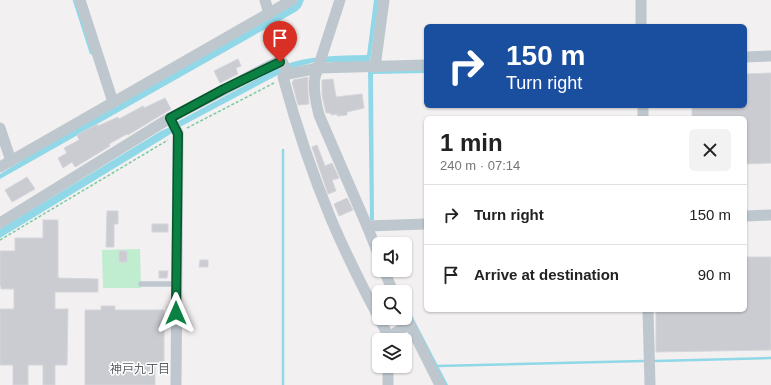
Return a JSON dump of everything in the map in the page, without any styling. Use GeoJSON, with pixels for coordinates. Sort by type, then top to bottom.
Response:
{"type":"FeatureCollection","features":[{"type":"Feature","properties":{"kind":"street"},"geometry":{"type":"LineString","coordinates":[[80,0],[112,102]]}},
{"type":"Feature","properties":{"kind":"street"},"geometry":{"type":"LineString","coordinates":[[265,0],[270,14]]}},
{"type":"Feature","properties":{"kind":"street"},"geometry":{"type":"LineString","coordinates":[[0,167],[112,102],[270,14],[292,0]]}},
{"type":"Feature","properties":{"kind":"street"},"geometry":{"type":"LineString","coordinates":[[340,0],[314,85],[319,115],[372,238]]}},
{"type":"Feature","properties":{"kind":"street"},"geometry":{"type":"LineString","coordinates":[[375,67],[384,0]]}},
{"type":"Feature","properties":{"kind":"street"},"geometry":{"type":"LineString","coordinates":[[641,0],[641,24]]}},
{"type":"Feature","properties":{"kind":"street"},"geometry":{"type":"LineString","coordinates":[[747,57],[771,56]]}},
{"type":"Feature","properties":{"kind":"street"},"geometry":{"type":"LineString","coordinates":[[0,224],[174,126],[277,62],[285,72],[302,142],[331,219],[360,283],[385,333]]}},
{"type":"Feature","properties":{"kind":"street"},"geometry":{"type":"LineString","coordinates":[[285,72],[320,63],[375,67],[424,65]]}},
{"type":"Feature","properties":{"kind":"street"},"geometry":{"type":"LineString","coordinates":[[174,126],[176,385]]}},
{"type":"Feature","properties":{"kind":"street"},"geometry":{"type":"LineString","coordinates":[[0,128],[11,161]]}},
{"type":"Feature","properties":{"kind":"street"},"geometry":{"type":"LineString","coordinates":[[747,216],[771,215]]}},
{"type":"Feature","properties":{"kind":"street"},"geometry":{"type":"LineString","coordinates":[[367,226],[424,224]]}},
{"type":"Feature","properties":{"kind":"street"},"geometry":{"type":"LineString","coordinates":[[648,312],[650,385]]}},
{"type":"Feature","properties":{"kind":"street"},"geometry":{"type":"LineString","coordinates":[[393,333],[402,325]]}},
{"type":"Feature","properties":{"kind":"street"},"geometry":{"type":"LineString","coordinates":[[410,325],[440,385]]}},
{"type":"Feature","properties":{"kind":"street"},"geometry":{"type":"LineString","coordinates":[[388,373],[388,385]]}},
{"type":"Feature","properties":{"kind":"lane"},"geometry":{"type":"LineString","coordinates":[[141,284],[176,284]]}},
{"type":"Feature","properties":{"kind":"path"},"geometry":{"type":"LineString","coordinates":[[0,240],[174,126],[285,72]]}},
{"type":"Feature","properties":{"kind":"green space"},"geometry":{"type":"Polygon","coordinates":[[[140,249],[141,288],[103,288],[102,250],[140,249]]]}},
{"type":"Feature","properties":{"kind":"water"},"geometry":{"type":"Polygon","coordinates":[[[298,0],[304,0],[301,7],[297,11],[0,179],[0,174],[57,139],[290,7],[298,0]]]}},
{"type":"Feature","properties":{"kind":"water"},"geometry":{"type":"Polygon","coordinates":[[[374,0],[379,0],[370,62],[315,62],[289,69],[178,128],[169,135],[0,238],[0,229],[161,131],[281,66],[292,62],[313,58],[367,55],[374,0]]]}},
{"type":"Feature","properties":{"kind":"water"},"geometry":{"type":"Polygon","coordinates":[[[424,69],[424,73],[373,74],[374,220],[370,220],[368,70],[424,69]]]}},
{"type":"Feature","properties":{"kind":"water"},"geometry":{"type":"Polygon","coordinates":[[[412,316],[448,385],[445,385],[412,321],[412,316]]]}},
{"type":"Feature","properties":{"kind":"building"},"geometry":{"type":"Polygon","coordinates":[[[238,59],[241,66],[236,68],[238,74],[220,83],[214,71],[238,59]]]}},
{"type":"Feature","properties":{"kind":"building"},"geometry":{"type":"Polygon","coordinates":[[[771,73],[771,163],[747,164],[747,116],[692,116],[692,108],[747,108],[747,74],[771,73]]]}},
{"type":"Feature","properties":{"kind":"building"},"geometry":{"type":"Polygon","coordinates":[[[308,77],[309,104],[298,105],[292,82],[293,80],[308,77]]]}},
{"type":"Feature","properties":{"kind":"building"},"geometry":{"type":"Polygon","coordinates":[[[333,79],[336,97],[362,94],[364,108],[347,112],[347,115],[337,116],[337,114],[331,115],[331,113],[326,113],[322,95],[322,80],[333,79]]]}},
{"type":"Feature","properties":{"kind":"building"},"geometry":{"type":"Polygon","coordinates":[[[165,98],[171,109],[128,135],[127,134],[109,144],[110,146],[75,167],[72,162],[63,168],[58,158],[67,153],[64,148],[79,140],[77,135],[97,124],[98,126],[118,117],[119,119],[143,106],[144,108],[165,98]]]}},
{"type":"Feature","properties":{"kind":"building"},"geometry":{"type":"Polygon","coordinates":[[[317,145],[325,166],[332,163],[339,178],[332,180],[336,191],[328,194],[312,147],[317,145]]]}},
{"type":"Feature","properties":{"kind":"building"},"geometry":{"type":"Polygon","coordinates":[[[27,177],[35,189],[12,202],[5,190],[27,177]]]}},
{"type":"Feature","properties":{"kind":"building"},"geometry":{"type":"Polygon","coordinates":[[[347,198],[353,210],[339,216],[334,204],[347,198]]]}},
{"type":"Feature","properties":{"kind":"building"},"geometry":{"type":"Polygon","coordinates":[[[107,211],[118,211],[118,224],[114,224],[114,247],[106,247],[107,211]]]}},
{"type":"Feature","properties":{"kind":"building"},"geometry":{"type":"Polygon","coordinates":[[[43,220],[58,220],[58,278],[98,279],[98,292],[55,292],[55,309],[68,309],[67,365],[55,365],[55,385],[43,385],[43,365],[28,365],[28,385],[13,385],[13,365],[0,365],[0,309],[14,309],[14,289],[1,289],[0,251],[15,251],[15,238],[43,238],[43,220]]]}},
{"type":"Feature","properties":{"kind":"building"},"geometry":{"type":"Polygon","coordinates":[[[152,224],[168,224],[168,232],[152,232],[152,224]]]}},
{"type":"Feature","properties":{"kind":"building"},"geometry":{"type":"Polygon","coordinates":[[[119,251],[127,251],[127,262],[119,262],[119,251]]]}},
{"type":"Feature","properties":{"kind":"building"},"geometry":{"type":"Polygon","coordinates":[[[747,257],[771,257],[771,350],[656,352],[656,312],[747,312],[747,257]]]}},
{"type":"Feature","properties":{"kind":"building"},"geometry":{"type":"Polygon","coordinates":[[[200,260],[208,260],[208,267],[199,267],[200,260]]]}},
{"type":"Feature","properties":{"kind":"building"},"geometry":{"type":"Polygon","coordinates":[[[159,271],[168,271],[167,278],[159,278],[159,271]]]}},
{"type":"Feature","properties":{"kind":"building"},"geometry":{"type":"Polygon","coordinates":[[[101,306],[115,306],[115,310],[164,310],[164,366],[155,366],[155,385],[85,385],[85,310],[101,310],[101,306]]]}},
{"type":"Feature","properties":{"kind":"waterway"},"geometry":{"type":"LineString","coordinates":[[74,0],[91,53]]}},
{"type":"Feature","properties":{"kind":"waterway"},"geometry":{"type":"LineString","coordinates":[[283,150],[283,385]]}},
{"type":"Feature","properties":{"kind":"waterway"},"geometry":{"type":"LineString","coordinates":[[655,361],[771,358]]}},
{"type":"Feature","properties":{"kind":"waterway"},"geometry":{"type":"LineString","coordinates":[[438,366],[643,361]]}},
{"type":"Feature","properties":{"kind":"district","name":"神戸九丁目"},"geometry":{"type":"Point","coordinates":[140,369]}},
{"type":"Feature","properties":{"kind":"route"},"geometry":{"type":"LineString","coordinates":[[176,313],[178,134],[170,118],[277,62],[280,62]]}}]}
